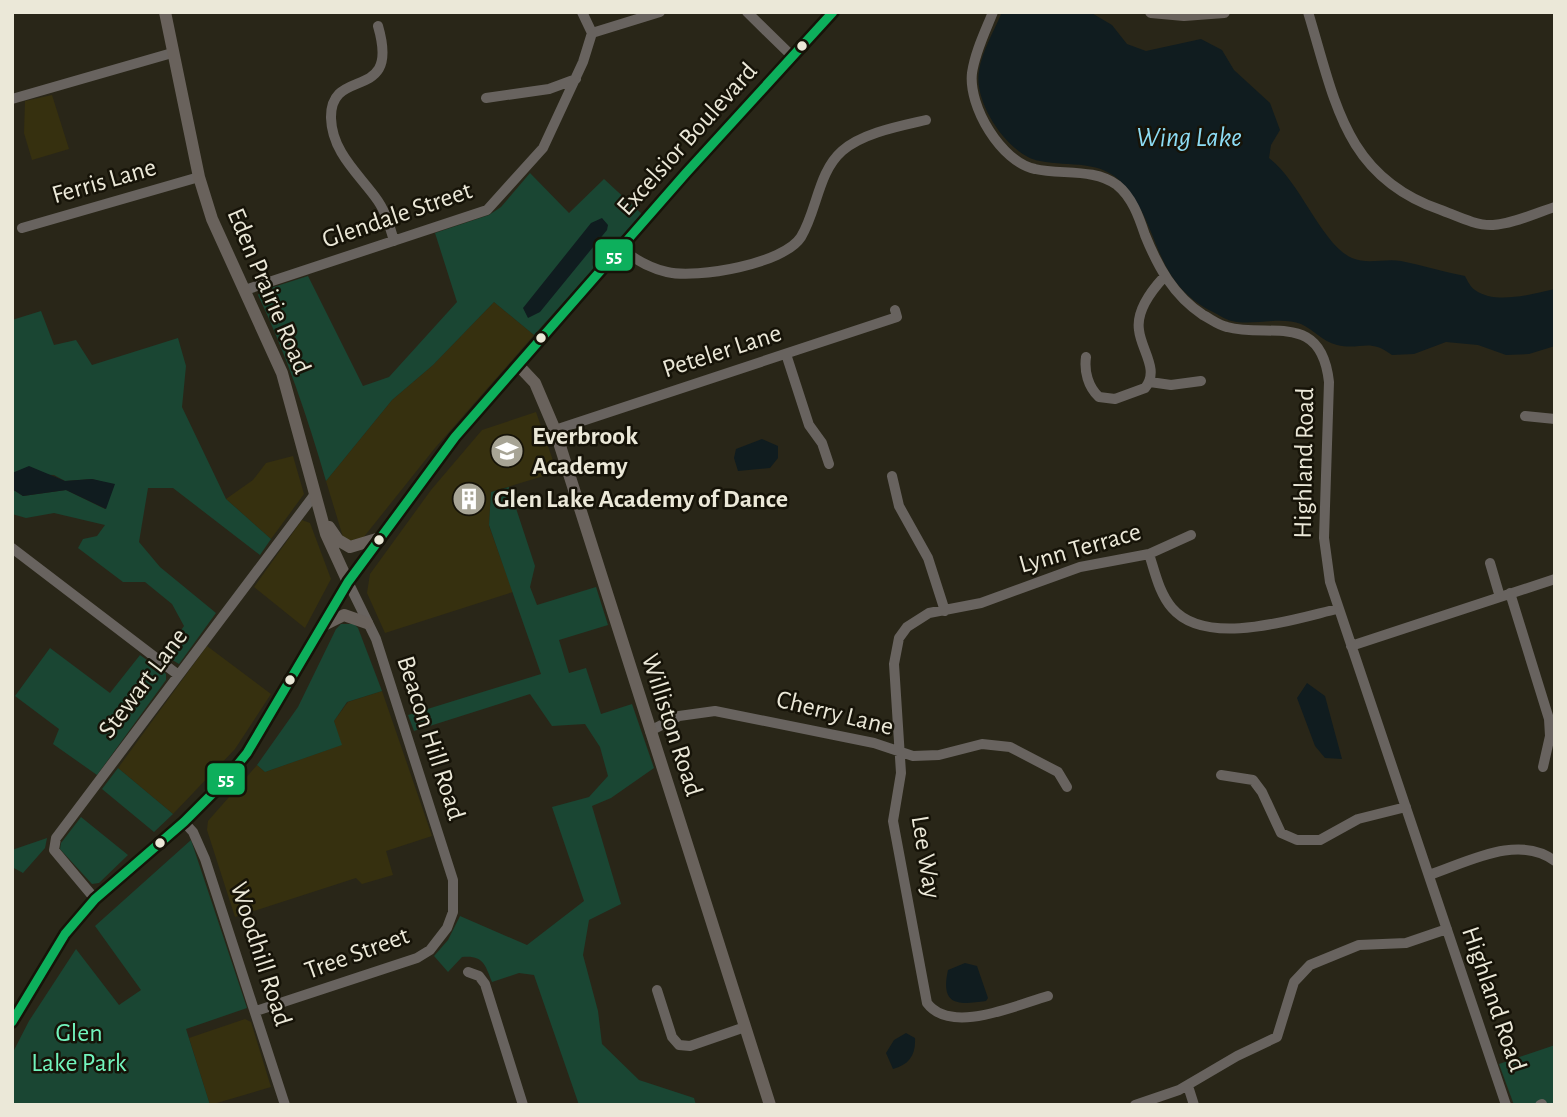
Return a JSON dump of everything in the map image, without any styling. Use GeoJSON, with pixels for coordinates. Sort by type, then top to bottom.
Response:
{"type":"FeatureCollection","features":[{"type":"Feature","properties":{"kind":"main road","name":"Eden Prairie Road"},"geometry":{"type":"LineString","coordinates":[[165,12],[199,177],[212,219],[282,373],[314,494],[348,582]]}},
{"type":"Feature","properties":{"kind":"main road","name":"Excelsior Boulevard"},"geometry":{"type":"LineString","coordinates":[[12,1022],[65,934],[95,898],[184,822],[221,785],[247,753],[348,582],[442,454],[620,248],[833,12]]}},
{"type":"Feature","properties":{"kind":"main road"},"geometry":{"type":"LineString","coordinates":[[1151,12],[1184,15],[1224,12]]}},
{"type":"Feature","properties":{"kind":"main road","name":"Williston Road"},"geometry":{"type":"LineString","coordinates":[[519,366],[535,383],[555,430],[771,1105]]}},
{"type":"Feature","properties":{"kind":"main road"},"geometry":{"type":"LineString","coordinates":[[320,512],[338,540],[345,545],[359,547],[381,538]]}},
{"type":"Feature","properties":{"kind":"main road"},"geometry":{"type":"LineString","coordinates":[[319,628],[344,615],[367,622]]}},
{"type":"Feature","properties":{"kind":"street"},"geometry":{"type":"LineString","coordinates":[[582,12],[592,33],[660,12]]}},
{"type":"Feature","properties":{"kind":"street"},"geometry":{"type":"LineString","coordinates":[[747,12],[793,57]]}},
{"type":"Feature","properties":{"kind":"street","name":"Highland Road"},"geometry":{"type":"LineString","coordinates":[[992,12],[975,61],[972,84],[976,101],[996,137],[1016,160],[1031,169],[1094,175],[1116,184],[1136,211],[1164,277],[1186,301],[1217,323],[1237,329],[1291,331],[1311,342],[1324,360],[1329,382],[1324,538],[1337,609],[1506,1105]]}},
{"type":"Feature","properties":{"kind":"street"},"geometry":{"type":"LineString","coordinates":[[1308,12],[1346,132],[1357,151],[1386,183],[1425,205],[1483,225],[1505,223],[1555,207]]}},
{"type":"Feature","properties":{"kind":"street"},"geometry":{"type":"LineString","coordinates":[[378,26],[385,54],[384,63],[373,76],[346,88],[333,106],[331,117],[345,159],[383,210],[394,241]]}},
{"type":"Feature","properties":{"kind":"street","name":"Glendale Street"},"geometry":{"type":"LineString","coordinates":[[245,290],[487,210],[543,148],[576,79],[592,33]]}},
{"type":"Feature","properties":{"kind":"street"},"geometry":{"type":"LineString","coordinates":[[12,99],[172,54]]}},
{"type":"Feature","properties":{"kind":"street"},"geometry":{"type":"LineString","coordinates":[[486,98],[549,89],[576,79]]}},
{"type":"Feature","properties":{"kind":"street"},"geometry":{"type":"LineString","coordinates":[[620,248],[656,270],[685,274],[781,255],[801,237],[827,174],[841,151],[864,138],[926,120]]}},
{"type":"Feature","properties":{"kind":"street","name":"Ferris Lane"},"geometry":{"type":"LineString","coordinates":[[22,228],[199,177]]}},
{"type":"Feature","properties":{"kind":"street"},"geometry":{"type":"LineString","coordinates":[[1086,357],[1085,370],[1091,387],[1099,397],[1115,399],[1141,390],[1150,382],[1151,371],[1139,323],[1143,307],[1164,277]]}},
{"type":"Feature","properties":{"kind":"street","name":"Peteler Lane"},"geometry":{"type":"LineString","coordinates":[[555,430],[897,317],[895,310]]}},
{"type":"Feature","properties":{"kind":"street"},"geometry":{"type":"LineString","coordinates":[[786,354],[810,425],[822,443],[829,464]]}},
{"type":"Feature","properties":{"kind":"street"},"geometry":{"type":"LineString","coordinates":[[1150,382],[1171,385],[1200,381]]}},
{"type":"Feature","properties":{"kind":"street"},"geometry":{"type":"LineString","coordinates":[[1525,416],[1555,419]]}},
{"type":"Feature","properties":{"kind":"street"},"geometry":{"type":"LineString","coordinates":[[892,476],[898,506],[929,558],[945,611]]}},
{"type":"Feature","properties":{"kind":"street","name":"Stewart Lane"},"geometry":{"type":"LineString","coordinates":[[95,898],[60,859],[53,844],[177,674],[314,494]]}},
{"type":"Feature","properties":{"kind":"street","name":"Lynn Terrace"},"geometry":{"type":"LineString","coordinates":[[981,603],[1080,567],[1149,554],[1191,535]]}},
{"type":"Feature","properties":{"kind":"street"},"geometry":{"type":"LineString","coordinates":[[12,548],[177,674]]}},
{"type":"Feature","properties":{"kind":"street"},"geometry":{"type":"LineString","coordinates":[[1149,554],[1166,600],[1180,616],[1199,625],[1242,627],[1337,609]]}},
{"type":"Feature","properties":{"kind":"street"},"geometry":{"type":"LineString","coordinates":[[1490,563],[1505,595],[1549,719],[1550,736],[1542,767]]}},
{"type":"Feature","properties":{"kind":"street"},"geometry":{"type":"LineString","coordinates":[[1351,646],[1555,579]]}},
{"type":"Feature","properties":{"kind":"street","name":"Beacon Hill Road"},"geometry":{"type":"LineString","coordinates":[[348,582],[376,639],[453,880],[453,912]]}},
{"type":"Feature","properties":{"kind":"street","name":"Lee Way"},"geometry":{"type":"LineString","coordinates":[[981,603],[917,619],[899,638],[894,664],[901,773],[893,821],[927,1003],[939,1015],[965,1019],[1048,996]]}},
{"type":"Feature","properties":{"kind":"street","name":"Cherry Lane"},"geometry":{"type":"LineString","coordinates":[[650,731],[688,714],[733,712],[874,743],[899,752],[928,756],[970,745],[1010,747],[1058,772],[1067,788]]}},
{"type":"Feature","properties":{"kind":"street"},"geometry":{"type":"LineString","coordinates":[[1221,775],[1253,780],[1262,792],[1282,833],[1297,840],[1320,840],[1358,819],[1406,807]]}},
{"type":"Feature","properties":{"kind":"street","name":"Woodhill Road"},"geometry":{"type":"LineString","coordinates":[[184,822],[193,832],[205,859],[285,1105]]}},
{"type":"Feature","properties":{"kind":"street"},"geometry":{"type":"LineString","coordinates":[[1429,875],[1510,849],[1537,852],[1555,861]]}},
{"type":"Feature","properties":{"kind":"street","name":"Tree Street"},"geometry":{"type":"LineString","coordinates":[[256,1011],[417,958],[430,950],[447,928],[453,912]]}},
{"type":"Feature","properties":{"kind":"street"},"geometry":{"type":"LineString","coordinates":[[1135,1105],[1188,1086],[1237,1056],[1277,1037],[1294,982],[1310,965],[1359,945],[1406,943],[1447,929]]}},
{"type":"Feature","properties":{"kind":"street"},"geometry":{"type":"LineString","coordinates":[[468,972],[479,976],[485,984],[523,1105]]}},
{"type":"Feature","properties":{"kind":"street"},"geometry":{"type":"LineString","coordinates":[[657,990],[672,1037],[679,1045],[690,1046],[745,1027]]}},
{"type":"Feature","properties":{"kind":"street"},"geometry":{"type":"LineString","coordinates":[[1188,1086],[1194,1105]]}},
{"type":"Feature","properties":{"kind":"shaded area"},"geometry":{"type":"Polygon","coordinates":[[[52,95],[69,149],[32,160],[24,133],[25,101],[52,95]]]}},
{"type":"Feature","properties":{"kind":"shaded area"},"geometry":{"type":"Polygon","coordinates":[[[494,302],[534,335],[435,448],[363,538],[349,541],[343,537],[326,481],[392,400],[433,365],[494,302]]]}},
{"type":"Feature","properties":{"kind":"shaded area"},"geometry":{"type":"Polygon","coordinates":[[[536,412],[557,472],[491,492],[489,526],[513,592],[385,633],[367,593],[370,574],[431,490],[482,430],[536,412]]]}},
{"type":"Feature","properties":{"kind":"shaded area"},"geometry":{"type":"Polygon","coordinates":[[[293,456],[304,494],[271,539],[226,499],[253,480],[266,463],[293,456]]]}},
{"type":"Feature","properties":{"kind":"shaded area"},"geometry":{"type":"Polygon","coordinates":[[[302,520],[310,523],[331,579],[305,628],[254,587],[302,520]]]}},
{"type":"Feature","properties":{"kind":"shaded area"},"geometry":{"type":"Polygon","coordinates":[[[207,646],[271,694],[235,749],[173,814],[118,768],[207,646]]]}},
{"type":"Feature","properties":{"kind":"shaded area"},"geometry":{"type":"Polygon","coordinates":[[[382,691],[432,836],[386,851],[393,875],[362,884],[356,878],[235,917],[207,830],[208,821],[257,765],[265,772],[341,745],[334,721],[348,702],[382,691]]]}},
{"type":"Feature","properties":{"kind":"shaded area"},"geometry":{"type":"Polygon","coordinates":[[[245,1019],[251,1022],[271,1087],[210,1105],[189,1038],[245,1019]]]}},
{"type":"Feature","properties":{"kind":"green space"},"geometry":{"type":"Polygon","coordinates":[[[530,173],[569,213],[604,179],[643,215],[534,335],[494,302],[433,365],[392,400],[326,481],[296,386],[258,295],[261,291],[308,276],[363,386],[389,377],[457,302],[435,233],[489,215],[501,207],[530,173]]]}},
{"type":"Feature","properties":{"kind":"green space"},"geometry":{"type":"Polygon","coordinates":[[[41,311],[54,345],[76,340],[92,365],[178,338],[186,366],[182,407],[226,499],[271,539],[260,555],[173,488],[148,488],[139,542],[160,567],[216,613],[179,664],[164,655],[184,626],[172,604],[145,582],[123,582],[78,548],[83,539],[97,536],[105,525],[54,513],[26,518],[12,514],[12,489],[23,496],[66,490],[105,509],[114,485],[92,479],[65,481],[54,475],[12,473],[12,320],[41,311]]]}},
{"type":"Feature","properties":{"kind":"green space"},"geometry":{"type":"Polygon","coordinates":[[[509,487],[535,566],[530,587],[537,605],[596,587],[608,625],[559,640],[569,673],[586,668],[601,714],[632,704],[654,768],[611,798],[592,806],[621,904],[589,920],[583,955],[598,1011],[602,1044],[639,1080],[694,1098],[696,1105],[579,1105],[534,975],[519,973],[492,982],[479,959],[462,957],[448,972],[434,956],[448,940],[460,916],[527,945],[584,901],[552,807],[589,797],[608,776],[600,747],[585,724],[552,726],[530,694],[414,731],[408,715],[541,674],[489,525],[491,492],[509,487]]]}},
{"type":"Feature","properties":{"kind":"green space"},"geometry":{"type":"Polygon","coordinates":[[[341,624],[354,624],[358,628],[382,691],[347,702],[334,721],[342,745],[265,772],[257,765],[298,707],[336,629],[341,624]]]}},
{"type":"Feature","properties":{"kind":"green space"},"geometry":{"type":"Polygon","coordinates":[[[50,648],[110,693],[140,655],[166,674],[166,680],[97,775],[53,744],[59,729],[15,696],[50,648]]]}},
{"type":"Feature","properties":{"kind":"green space"},"geometry":{"type":"Polygon","coordinates":[[[118,768],[173,814],[154,832],[102,789],[118,768]]]}},
{"type":"Feature","properties":{"kind":"green space"},"geometry":{"type":"Polygon","coordinates":[[[81,817],[128,855],[99,883],[92,884],[60,849],[61,843],[81,817]]]}},
{"type":"Feature","properties":{"kind":"green space"},"geometry":{"type":"Polygon","coordinates":[[[47,838],[45,848],[23,873],[12,867],[12,850],[47,838]]]}},
{"type":"Feature","properties":{"kind":"green space","name":"Glen Lake Park"},"geometry":{"type":"Polygon","coordinates":[[[191,840],[247,1008],[186,1029],[210,1105],[12,1105],[12,1054],[29,1021],[76,949],[119,1005],[141,990],[95,926],[191,840]]]}},
{"type":"Feature","properties":{"kind":"green space"},"geometry":{"type":"Polygon","coordinates":[[[1555,1045],[1555,1105],[1514,1105],[1499,1064],[1555,1045]]]}},
{"type":"Feature","properties":{"kind":"water","name":"Wing Lake"},"geometry":{"type":"Polygon","coordinates":[[[1002,12],[1090,12],[1112,25],[1127,44],[1146,51],[1201,39],[1222,50],[1234,70],[1270,103],[1280,130],[1271,145],[1269,158],[1291,182],[1321,227],[1341,251],[1358,260],[1401,261],[1465,276],[1474,289],[1493,297],[1514,297],[1555,289],[1555,346],[1529,354],[1506,355],[1478,345],[1446,342],[1414,354],[1392,355],[1377,347],[1337,345],[1306,326],[1293,322],[1227,320],[1193,300],[1168,269],[1136,201],[1115,177],[1096,168],[1051,163],[1028,157],[1005,139],[996,126],[982,98],[979,71],[985,49],[1002,12]]]}},
{"type":"Feature","properties":{"kind":"water"},"geometry":{"type":"Polygon","coordinates":[[[602,218],[608,225],[607,230],[540,312],[528,318],[523,308],[591,223],[602,218]]]}},
{"type":"Feature","properties":{"kind":"water"},"geometry":{"type":"Polygon","coordinates":[[[762,439],[778,446],[778,458],[770,468],[738,471],[734,458],[736,449],[762,439]]]}},
{"type":"Feature","properties":{"kind":"water"},"geometry":{"type":"Polygon","coordinates":[[[29,466],[65,481],[92,479],[115,484],[106,509],[66,490],[23,496],[12,489],[12,473],[29,466]]]}},
{"type":"Feature","properties":{"kind":"water"},"geometry":{"type":"Polygon","coordinates":[[[1307,683],[1325,696],[1342,759],[1325,758],[1315,746],[1297,698],[1307,683]]]}},
{"type":"Feature","properties":{"kind":"water"},"geometry":{"type":"Polygon","coordinates":[[[965,963],[977,966],[988,998],[986,1001],[967,1003],[953,1001],[949,997],[946,982],[948,970],[965,963]]]}},
{"type":"Feature","properties":{"kind":"water"},"geometry":{"type":"Polygon","coordinates":[[[906,1033],[915,1038],[913,1054],[903,1065],[893,1069],[886,1053],[894,1040],[906,1033]]]}},
{"type":"Feature","properties":{"kind":"transit line","name":"55"},"geometry":{"type":"LineString","coordinates":[[12,1022],[65,934],[95,899],[184,822],[221,785],[247,753],[348,582],[455,437],[686,173],[833,12]]}},
{"type":"Feature","properties":{"kind":"place","name":"Everbrook Academy"},"geometry":{"type":"Point","coordinates":[507,451]}},
{"type":"Feature","properties":{"kind":"place","name":"Glen Lake Academy of Dance"},"geometry":{"type":"Point","coordinates":[469,499]}}]}
